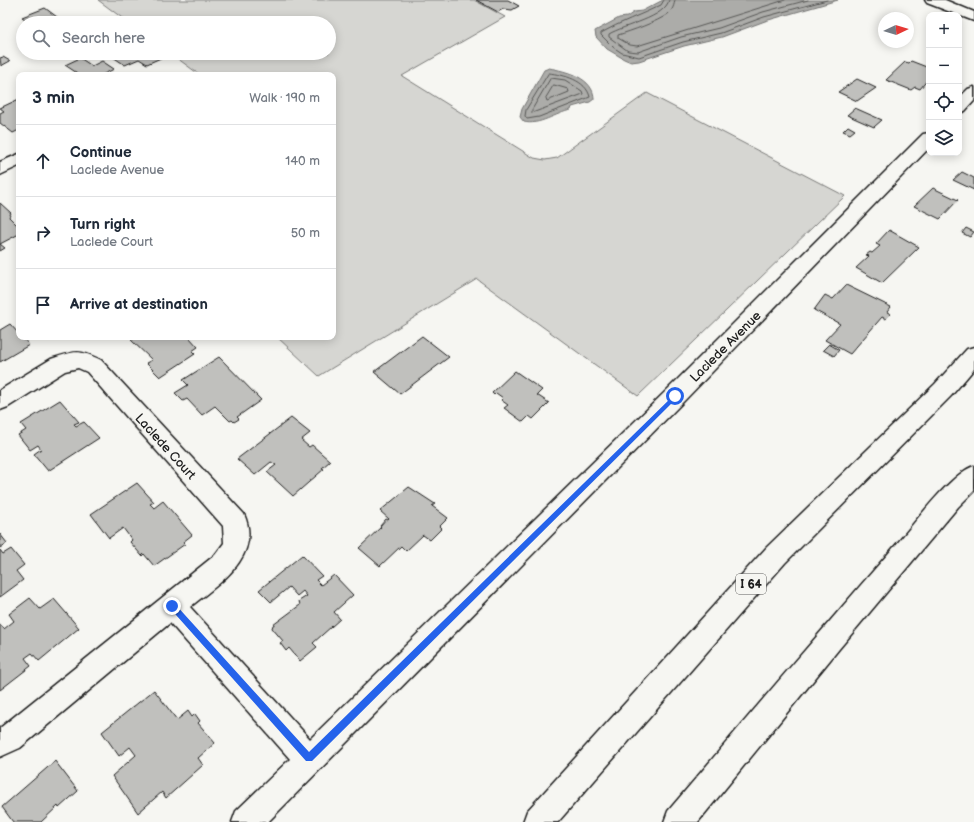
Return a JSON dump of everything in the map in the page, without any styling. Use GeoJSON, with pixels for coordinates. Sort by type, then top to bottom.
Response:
{"type":"FeatureCollection","features":[{"type":"Feature","properties":{"kind":"main road"},"geometry":{"type":"LineString","coordinates":[[932,0],[974,17]]}},
{"type":"Feature","properties":{"kind":"main road"},"geometry":{"type":"LineString","coordinates":[[962,105],[974,92]]}},
{"type":"Feature","properties":{"kind":"main road","name":"Laclede Avenue"},"geometry":{"type":"LineString","coordinates":[[247,822],[309,758],[675,396],[926,141]]}},
{"type":"Feature","properties":{"kind":"main road"},"geometry":{"type":"LineString","coordinates":[[0,169],[16,161]]}},
{"type":"Feature","properties":{"kind":"main road","name":"I 64"},"geometry":{"type":"LineString","coordinates":[[538,822],[776,555],[943,390],[974,355]]}},
{"type":"Feature","properties":{"kind":"main road","name":"Laclede Court"},"geometry":{"type":"LineString","coordinates":[[0,402],[58,365],[79,359],[94,366],[235,522],[236,546],[224,563],[10,738],[0,743]]}},
{"type":"Feature","properties":{"kind":"main road"},"geometry":{"type":"LineString","coordinates":[[679,822],[835,634],[950,500],[974,476]]}},
{"type":"Feature","properties":{"kind":"main road"},"geometry":{"type":"LineString","coordinates":[[172,606],[309,758]]}},
{"type":"Feature","properties":{"kind":"shaded area"},"geometry":{"type":"Polygon","coordinates":[[[98,0],[474,0],[505,17],[402,76],[534,158],[545,160],[557,158],[647,93],[845,196],[638,396],[477,279],[319,376],[280,340],[336,340],[336,72],[196,72],[180,60],[336,60],[336,16],[120,16],[98,0]]]}},
{"type":"Feature","properties":{"kind":"water"},"geometry":{"type":"Polygon","coordinates":[[[663,0],[838,0],[765,21],[722,37],[684,46],[639,61],[631,62],[624,59],[607,49],[596,37],[595,31],[619,18],[627,17],[634,12],[642,11],[663,0]]]}},
{"type":"Feature","properties":{"kind":"water"},"geometry":{"type":"Polygon","coordinates":[[[549,68],[563,71],[584,81],[593,92],[594,99],[590,102],[572,107],[571,110],[542,121],[530,123],[524,122],[520,117],[522,109],[544,70],[549,68]]]}},
{"type":"Feature","properties":{"kind":"building"},"geometry":{"type":"Polygon","coordinates":[[[476,0],[508,0],[519,6],[512,10],[503,9],[498,12],[476,0]]]}},
{"type":"Feature","properties":{"kind":"building"},"geometry":{"type":"Polygon","coordinates":[[[45,8],[56,16],[25,16],[45,8]]]}},
{"type":"Feature","properties":{"kind":"building"},"geometry":{"type":"Polygon","coordinates":[[[3,57],[10,61],[1,66],[0,58],[3,57]]]}},
{"type":"Feature","properties":{"kind":"building"},"geometry":{"type":"Polygon","coordinates":[[[76,60],[83,60],[92,66],[102,61],[114,69],[108,72],[76,72],[65,65],[76,60]]]}},
{"type":"Feature","properties":{"kind":"building"},"geometry":{"type":"Polygon","coordinates":[[[118,60],[137,60],[125,65],[118,60]]]}},
{"type":"Feature","properties":{"kind":"building"},"geometry":{"type":"Polygon","coordinates":[[[141,60],[156,60],[147,64],[141,60]]]}},
{"type":"Feature","properties":{"kind":"building"},"geometry":{"type":"Polygon","coordinates":[[[911,61],[926,67],[926,82],[920,89],[915,87],[911,90],[886,80],[905,62],[909,63],[911,61]]]}},
{"type":"Feature","properties":{"kind":"building"},"geometry":{"type":"Polygon","coordinates":[[[857,79],[876,88],[857,101],[838,92],[857,79]]]}},
{"type":"Feature","properties":{"kind":"building"},"geometry":{"type":"Polygon","coordinates":[[[16,100],[16,132],[13,133],[0,123],[0,113],[4,111],[0,108],[16,100]]]}},
{"type":"Feature","properties":{"kind":"building"},"geometry":{"type":"Polygon","coordinates":[[[855,108],[882,120],[874,127],[847,115],[855,108]]]}},
{"type":"Feature","properties":{"kind":"building"},"geometry":{"type":"Polygon","coordinates":[[[848,126],[855,130],[850,134],[843,131],[848,126]]]}},
{"type":"Feature","properties":{"kind":"building"},"geometry":{"type":"Polygon","coordinates":[[[962,172],[974,178],[974,190],[953,180],[962,172]]]}},
{"type":"Feature","properties":{"kind":"building"},"geometry":{"type":"Polygon","coordinates":[[[933,188],[958,200],[940,219],[914,206],[933,188]]]}},
{"type":"Feature","properties":{"kind":"building"},"geometry":{"type":"Polygon","coordinates":[[[0,203],[11,213],[9,217],[16,224],[16,236],[0,244],[0,203]]]}},
{"type":"Feature","properties":{"kind":"building"},"geometry":{"type":"Polygon","coordinates":[[[966,228],[974,232],[970,237],[962,233],[966,228]]]}},
{"type":"Feature","properties":{"kind":"building"},"geometry":{"type":"Polygon","coordinates":[[[889,230],[919,247],[882,283],[856,268],[869,256],[866,255],[870,252],[872,253],[880,246],[876,244],[889,230]]]}},
{"type":"Feature","properties":{"kind":"building"},"geometry":{"type":"Polygon","coordinates":[[[0,244],[5,248],[0,251],[0,244]]]}},
{"type":"Feature","properties":{"kind":"building"},"geometry":{"type":"Polygon","coordinates":[[[846,285],[891,307],[887,312],[891,314],[886,319],[882,317],[850,354],[825,340],[840,324],[814,310],[825,295],[833,299],[846,285]]]}},
{"type":"Feature","properties":{"kind":"building"},"geometry":{"type":"Polygon","coordinates":[[[10,324],[16,331],[16,340],[25,340],[29,345],[0,362],[0,330],[10,324]]]}},
{"type":"Feature","properties":{"kind":"building"},"geometry":{"type":"Polygon","coordinates":[[[422,336],[449,357],[400,394],[374,372],[422,336]]]}},
{"type":"Feature","properties":{"kind":"building"},"geometry":{"type":"Polygon","coordinates":[[[131,340],[192,340],[198,347],[192,351],[195,354],[160,377],[146,363],[152,360],[131,340]]]}},
{"type":"Feature","properties":{"kind":"building"},"geometry":{"type":"Polygon","coordinates":[[[829,344],[839,350],[834,356],[823,350],[829,344]]]}},
{"type":"Feature","properties":{"kind":"building"},"geometry":{"type":"Polygon","coordinates":[[[219,357],[261,400],[237,417],[239,419],[234,422],[232,420],[230,421],[215,406],[202,415],[187,399],[183,401],[175,393],[188,385],[183,380],[219,357]]]}},
{"type":"Feature","properties":{"kind":"building"},"geometry":{"type":"Polygon","coordinates":[[[515,371],[542,390],[537,395],[549,403],[533,419],[529,416],[523,422],[504,408],[508,405],[501,400],[503,398],[496,393],[494,395],[492,393],[515,371]]]}},
{"type":"Feature","properties":{"kind":"building"},"geometry":{"type":"Polygon","coordinates":[[[60,400],[79,422],[74,424],[76,426],[84,422],[99,438],[48,471],[34,454],[41,449],[38,445],[30,450],[18,435],[26,430],[21,424],[60,400]]]}},
{"type":"Feature","properties":{"kind":"building"},"geometry":{"type":"Polygon","coordinates":[[[291,418],[310,433],[301,440],[309,447],[312,445],[330,461],[322,468],[324,469],[293,496],[267,472],[276,465],[271,462],[255,475],[237,459],[291,418]]]}},
{"type":"Feature","properties":{"kind":"building"},"geometry":{"type":"Polygon","coordinates":[[[137,483],[154,502],[150,504],[154,508],[163,501],[192,535],[183,542],[185,544],[154,566],[144,554],[142,556],[130,542],[132,540],[123,528],[109,538],[91,514],[137,483]]]}},
{"type":"Feature","properties":{"kind":"building"},"geometry":{"type":"Polygon","coordinates":[[[409,487],[435,504],[432,506],[448,518],[440,526],[442,528],[430,540],[423,535],[406,551],[401,546],[380,566],[359,548],[381,527],[380,526],[386,519],[389,519],[380,511],[409,487]]]}},
{"type":"Feature","properties":{"kind":"building"},"geometry":{"type":"Polygon","coordinates":[[[0,534],[7,543],[0,548],[0,534]]]}},
{"type":"Feature","properties":{"kind":"building"},"geometry":{"type":"Polygon","coordinates":[[[11,549],[24,565],[16,571],[23,580],[0,597],[0,550],[3,554],[11,549]]]}},
{"type":"Feature","properties":{"kind":"building"},"geometry":{"type":"Polygon","coordinates":[[[302,555],[322,576],[316,580],[321,585],[334,575],[353,595],[334,612],[340,619],[313,643],[317,647],[300,661],[289,648],[286,651],[280,643],[283,641],[272,628],[273,625],[300,605],[299,601],[307,596],[303,591],[297,596],[289,587],[271,602],[259,590],[302,555]]]}},
{"type":"Feature","properties":{"kind":"building"},"geometry":{"type":"Polygon","coordinates":[[[30,598],[40,609],[54,599],[79,628],[39,661],[32,653],[25,658],[31,666],[0,690],[0,624],[4,629],[14,621],[9,614],[30,598]]]}},
{"type":"Feature","properties":{"kind":"building"},"geometry":{"type":"Polygon","coordinates":[[[154,690],[177,720],[188,711],[192,717],[195,714],[200,721],[198,723],[215,743],[198,758],[203,765],[166,798],[162,792],[138,813],[112,776],[136,755],[130,747],[119,756],[102,732],[154,690]]]}},
{"type":"Feature","properties":{"kind":"building"},"geometry":{"type":"Polygon","coordinates":[[[55,761],[78,791],[59,808],[58,806],[41,822],[13,822],[2,807],[55,761]]]}},
{"type":"Feature","properties":{"kind":"route"},"geometry":{"type":"LineString","coordinates":[[172,606],[309,758],[675,396]]}}]}
